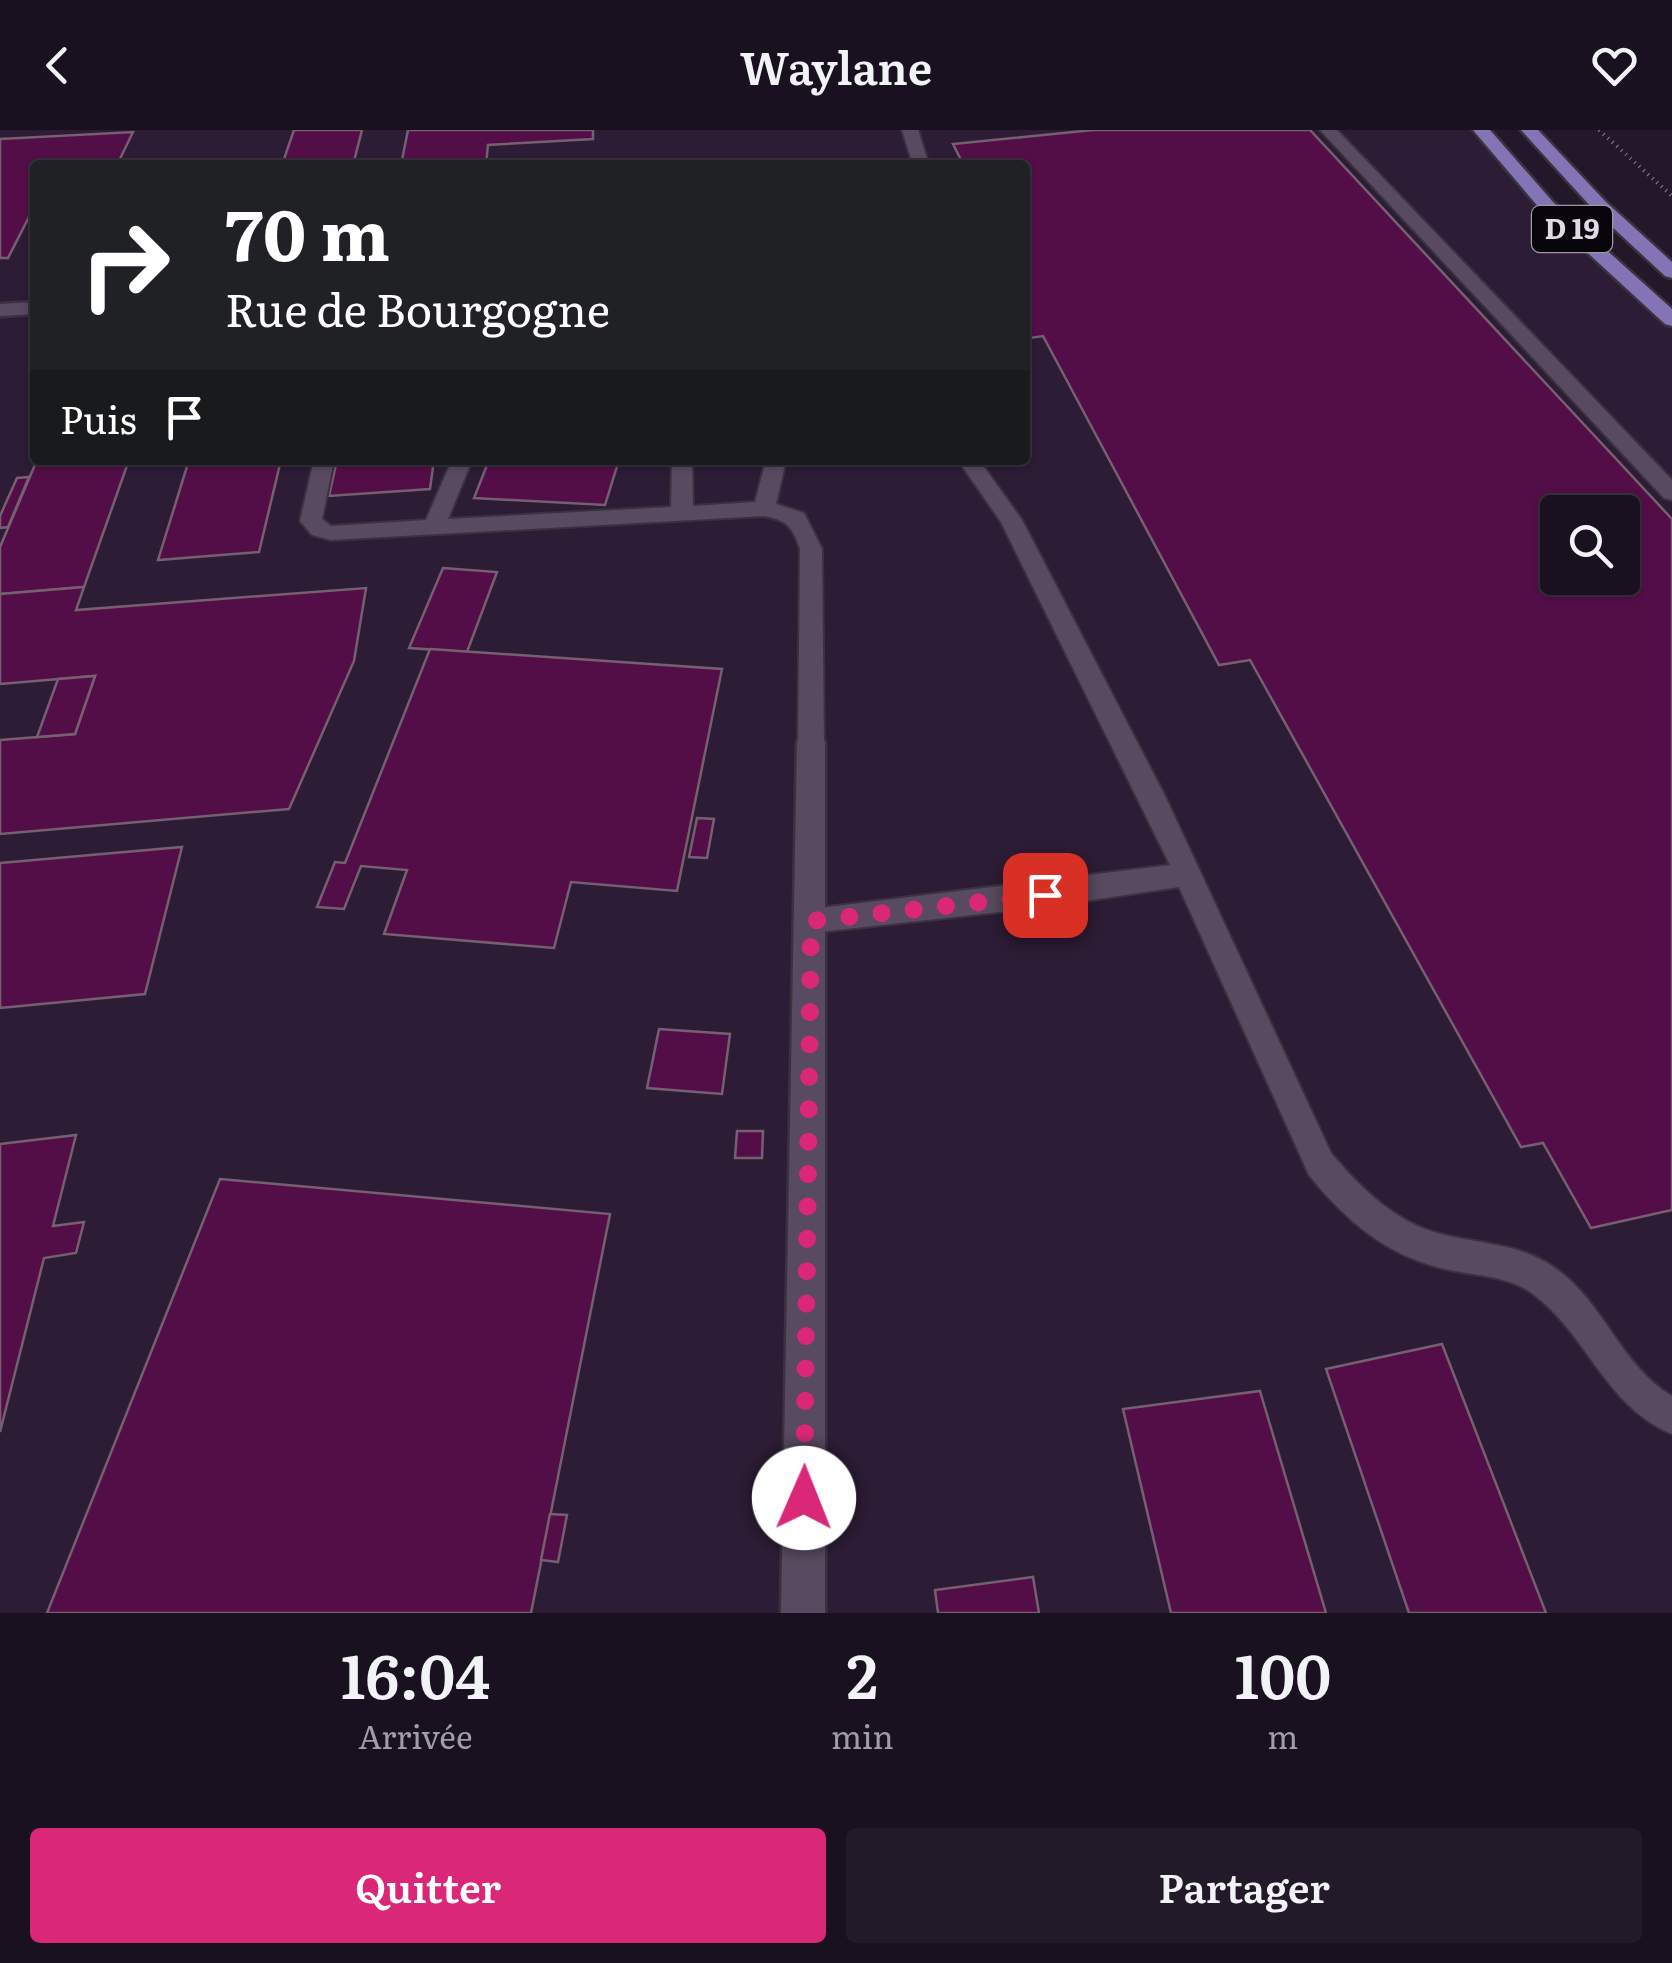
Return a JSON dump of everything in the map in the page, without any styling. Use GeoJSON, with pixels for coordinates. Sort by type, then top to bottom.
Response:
{"type":"FeatureCollection","features":[{"type":"Feature","properties":{"kind":"main road","name":"D 19"},"geometry":{"type":"LineString","coordinates":[[1481,130],[1547,206],[1672,320]]}},
{"type":"Feature","properties":{"kind":"main road","name":"D 19"},"geometry":{"type":"LineString","coordinates":[[1529,130],[1599,204],[1672,272]]}},
{"type":"Feature","properties":{"kind":"street"},"geometry":{"type":"LineString","coordinates":[[0,310],[30,308]]}},
{"type":"Feature","properties":{"kind":"street"},"geometry":{"type":"LineString","coordinates":[[803,1613],[811,742]]}},
{"type":"Feature","properties":{"kind":"lane"},"geometry":{"type":"LineString","coordinates":[[910,130],[919,160]]}},
{"type":"Feature","properties":{"kind":"lane"},"geometry":{"type":"LineString","coordinates":[[1328,130],[1672,493]]}},
{"type":"Feature","properties":{"kind":"lane"},"geometry":{"type":"LineString","coordinates":[[323,465],[311,521],[320,530],[331,533],[764,509],[790,513],[802,522],[811,549],[811,742]]}},
{"type":"Feature","properties":{"kind":"lane"},"geometry":{"type":"LineString","coordinates":[[433,530],[460,465]]}},
{"type":"Feature","properties":{"kind":"lane"},"geometry":{"type":"LineString","coordinates":[[682,465],[682,514]]}},
{"type":"Feature","properties":{"kind":"lane"},"geometry":{"type":"LineString","coordinates":[[764,509],[775,465]]}},
{"type":"Feature","properties":{"kind":"lane"},"geometry":{"type":"LineString","coordinates":[[972,465],[1011,520],[1152,796],[1320,1164],[1350,1202],[1395,1235],[1444,1252],[1508,1262],[1544,1280],[1577,1312],[1620,1372],[1659,1411],[1672,1416]]}},
{"type":"Feature","properties":{"kind":"lane"},"geometry":{"type":"LineString","coordinates":[[811,921],[1045,895],[1188,874]]}},
{"type":"Feature","properties":{"kind":"path"},"geometry":{"type":"LineString","coordinates":[[1599,130],[1672,196]]}},
{"type":"Feature","properties":{"kind":"shaded area"},"geometry":{"type":"Polygon","coordinates":[[[0,130],[1479,130],[1545,206],[1672,327],[1672,1613],[0,1613],[0,130]]]}},
{"type":"Feature","properties":{"kind":"building"},"geometry":{"type":"Polygon","coordinates":[[[294,130],[362,130],[354,160],[284,160],[294,130]]]}},
{"type":"Feature","properties":{"kind":"building"},"geometry":{"type":"Polygon","coordinates":[[[408,130],[593,130],[593,139],[488,145],[486,160],[402,160],[408,130]]]}},
{"type":"Feature","properties":{"kind":"building"},"geometry":{"type":"Polygon","coordinates":[[[1093,130],[1310,130],[1672,519],[1672,1210],[1591,1228],[1543,1143],[1521,1147],[1250,660],[1219,665],[1043,336],[1030,338],[1030,160],[961,160],[953,144],[1093,130]]]}},
{"type":"Feature","properties":{"kind":"building"},"geometry":{"type":"Polygon","coordinates":[[[133,132],[119,160],[30,160],[30,215],[8,258],[0,258],[0,139],[133,132]]]}},
{"type":"Feature","properties":{"kind":"building"},"geometry":{"type":"Polygon","coordinates":[[[35,465],[127,465],[84,587],[0,594],[0,547],[35,465]]]}},
{"type":"Feature","properties":{"kind":"building"},"geometry":{"type":"Polygon","coordinates":[[[187,465],[280,465],[259,552],[158,560],[187,465]]]}},
{"type":"Feature","properties":{"kind":"building"},"geometry":{"type":"Polygon","coordinates":[[[336,465],[433,465],[430,489],[329,496],[336,465]]]}},
{"type":"Feature","properties":{"kind":"building"},"geometry":{"type":"Polygon","coordinates":[[[487,465],[617,465],[605,505],[474,498],[487,465]]]}},
{"type":"Feature","properties":{"kind":"building"},"geometry":{"type":"Polygon","coordinates":[[[29,477],[8,527],[0,528],[0,516],[17,478],[29,477]]]}},
{"type":"Feature","properties":{"kind":"building"},"geometry":{"type":"Polygon","coordinates":[[[443,568],[497,572],[467,652],[409,648],[443,568]]]}},
{"type":"Feature","properties":{"kind":"building"},"geometry":{"type":"Polygon","coordinates":[[[84,587],[76,610],[366,588],[354,661],[289,809],[0,834],[0,740],[75,734],[95,676],[0,684],[0,594],[84,587]]]}},
{"type":"Feature","properties":{"kind":"building"},"geometry":{"type":"Polygon","coordinates":[[[430,649],[722,669],[677,891],[571,882],[554,948],[384,934],[407,870],[361,866],[344,909],[317,907],[335,862],[345,863],[430,649]]]}},
{"type":"Feature","properties":{"kind":"building"},"geometry":{"type":"Polygon","coordinates":[[[95,676],[75,734],[37,737],[58,679],[95,676]]]}},
{"type":"Feature","properties":{"kind":"building"},"geometry":{"type":"Polygon","coordinates":[[[697,818],[714,819],[707,858],[689,857],[697,818]]]}},
{"type":"Feature","properties":{"kind":"building"},"geometry":{"type":"Polygon","coordinates":[[[182,847],[145,994],[0,1008],[0,863],[182,847]]]}},
{"type":"Feature","properties":{"kind":"building"},"geometry":{"type":"Polygon","coordinates":[[[659,1029],[730,1034],[722,1094],[647,1088],[659,1029]]]}},
{"type":"Feature","properties":{"kind":"building"},"geometry":{"type":"Polygon","coordinates":[[[737,1131],[763,1131],[762,1158],[735,1158],[737,1131]]]}},
{"type":"Feature","properties":{"kind":"building"},"geometry":{"type":"Polygon","coordinates":[[[76,1135],[53,1226],[84,1222],[76,1253],[44,1258],[0,1432],[0,1144],[76,1135]]]}},
{"type":"Feature","properties":{"kind":"building"},"geometry":{"type":"Polygon","coordinates":[[[220,1179],[610,1214],[531,1613],[47,1613],[220,1179]]]}},
{"type":"Feature","properties":{"kind":"building"},"geometry":{"type":"Polygon","coordinates":[[[1442,1344],[1546,1613],[1409,1613],[1326,1369],[1442,1344]]]}},
{"type":"Feature","properties":{"kind":"building"},"geometry":{"type":"Polygon","coordinates":[[[1260,1391],[1326,1613],[1171,1613],[1123,1409],[1260,1391]]]}},
{"type":"Feature","properties":{"kind":"building"},"geometry":{"type":"Polygon","coordinates":[[[550,1514],[567,1515],[558,1562],[541,1560],[550,1514]]]}},
{"type":"Feature","properties":{"kind":"building"},"geometry":{"type":"Polygon","coordinates":[[[1033,1577],[1039,1613],[938,1613],[935,1590],[1033,1577]]]}},
{"type":"Feature","properties":{"kind":"route"},"geometry":{"type":"LineString","coordinates":[[804,1498],[811,921],[1045,895]]}}]}
